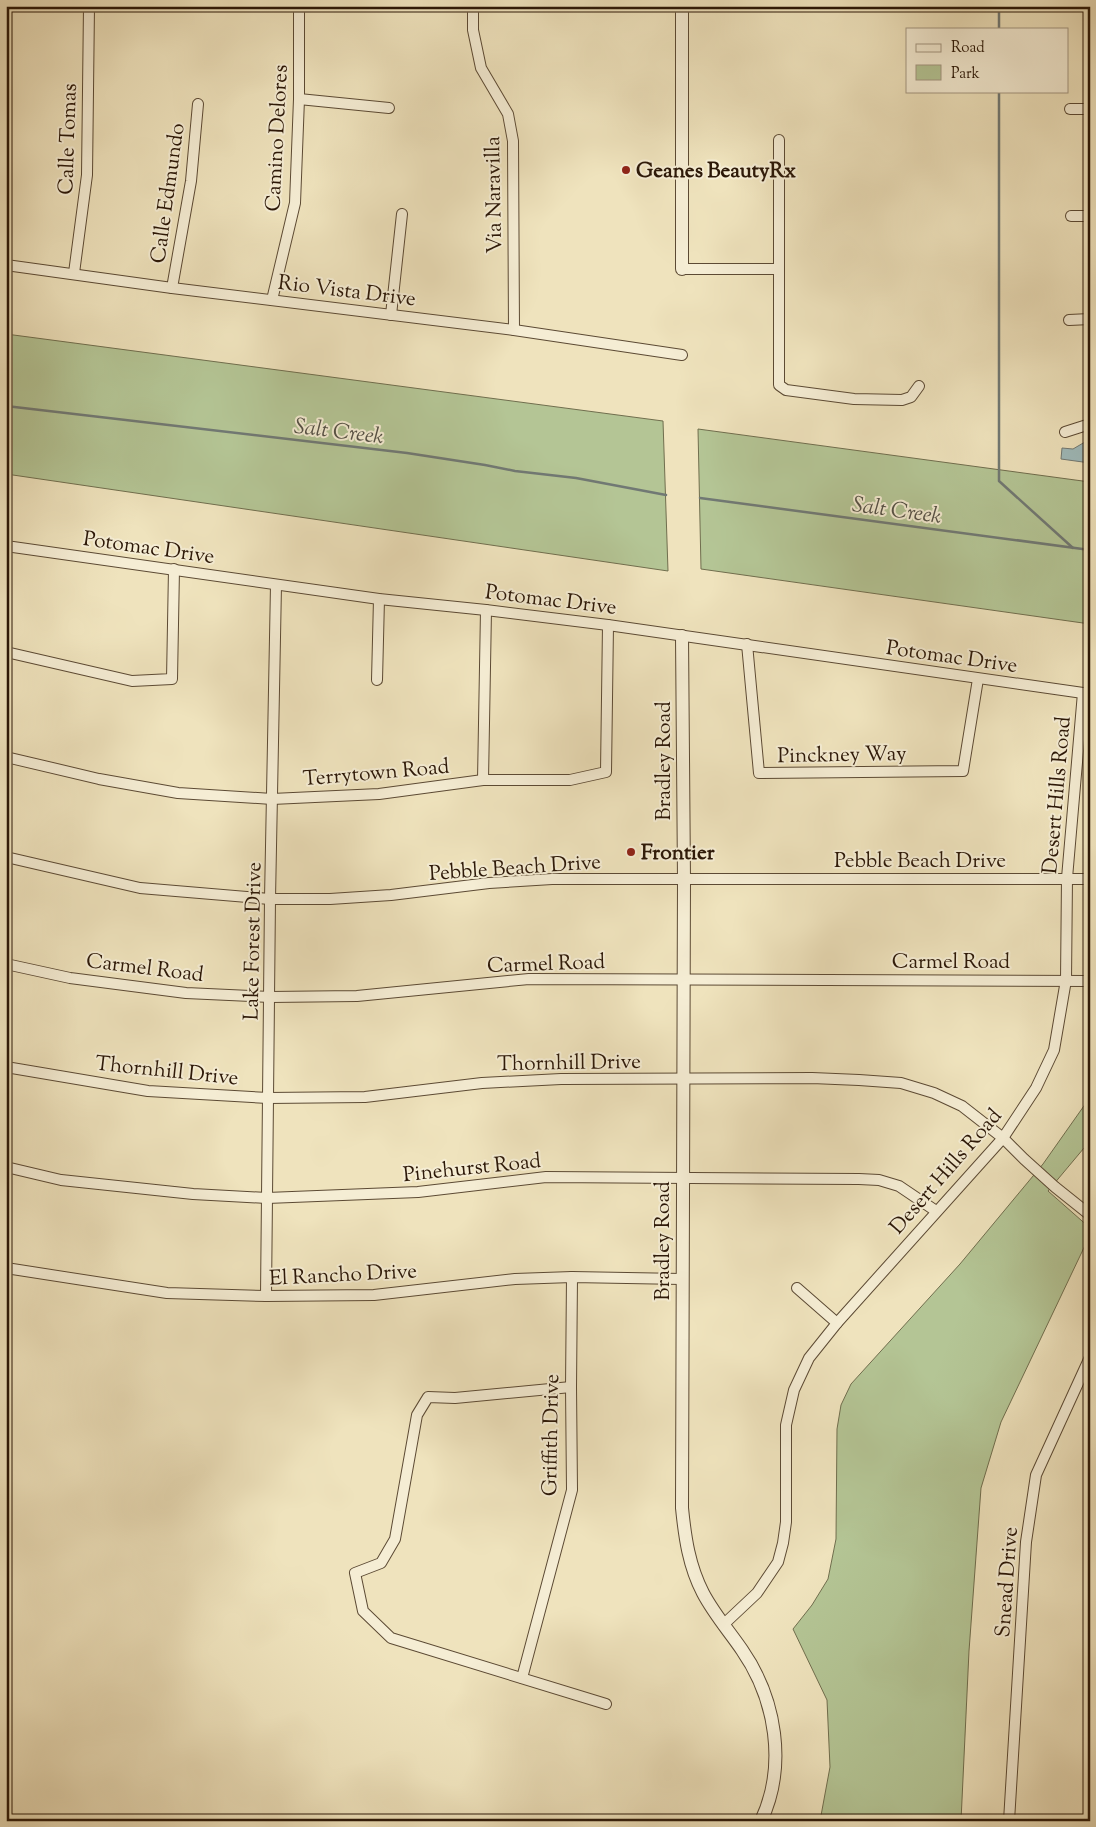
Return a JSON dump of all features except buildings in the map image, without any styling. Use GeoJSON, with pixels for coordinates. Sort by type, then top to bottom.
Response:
{"type":"FeatureCollection","features":[{"type":"Feature","properties":{"kind":"street","name":"Calle Tomas"},"geometry":{"type":"LineString","coordinates":[[74,273],[87,175],[89,6]]}},
{"type":"Feature","properties":{"kind":"street","name":"Camino Delores"},"geometry":{"type":"LineString","coordinates":[[272,300],[295,203],[299,100],[298,6]]}},
{"type":"Feature","properties":{"kind":"street","name":"Via Naravilla"},"geometry":{"type":"LineString","coordinates":[[473,6],[473,30],[481,68],[508,114],[513,141],[514,330]]}},
{"type":"Feature","properties":{"kind":"street"},"geometry":{"type":"LineString","coordinates":[[682,6],[682,270],[779,269]]}},
{"type":"Feature","properties":{"kind":"street"},"geometry":{"type":"LineString","coordinates":[[299,100],[388,108]]}},
{"type":"Feature","properties":{"kind":"street","name":"Calle Edmundo"},"geometry":{"type":"LineString","coordinates":[[172,288],[191,180],[198,104]]}},
{"type":"Feature","properties":{"kind":"street"},"geometry":{"type":"LineString","coordinates":[[1070,109],[1090,109]]}},
{"type":"Feature","properties":{"kind":"street"},"geometry":{"type":"LineString","coordinates":[[779,140],[779,385],[786,390],[854,399],[886,400],[902,400],[912,397],[919,386]]}},
{"type":"Feature","properties":{"kind":"street"},"geometry":{"type":"LineString","coordinates":[[391,316],[402,214]]}},
{"type":"Feature","properties":{"kind":"street"},"geometry":{"type":"LineString","coordinates":[[1071,216],[1090,216]]}},
{"type":"Feature","properties":{"kind":"street","name":"Rio Vista Drive"},"geometry":{"type":"LineString","coordinates":[[6,265],[172,288],[514,330],[682,354]]}},
{"type":"Feature","properties":{"kind":"street"},"geometry":{"type":"LineString","coordinates":[[1069,320],[1090,319]]}},
{"type":"Feature","properties":{"kind":"street"},"geometry":{"type":"LineString","coordinates":[[1065,432],[1090,424]]}},
{"type":"Feature","properties":{"kind":"street","name":"Potomac Drive"},"geometry":{"type":"LineString","coordinates":[[6,546],[379,599],[486,610],[747,644],[1086,694]]}},
{"type":"Feature","properties":{"kind":"street"},"geometry":{"type":"LineString","coordinates":[[6,652],[132,681],[172,679],[174,569]]}},
{"type":"Feature","properties":{"kind":"street","name":"Lake Forest Drive"},"geometry":{"type":"LineString","coordinates":[[266,1296],[270,900],[276,585]]}},
{"type":"Feature","properties":{"kind":"street"},"geometry":{"type":"LineString","coordinates":[[377,680],[379,599]]}},
{"type":"Feature","properties":{"kind":"street"},"geometry":{"type":"LineString","coordinates":[[483,780],[486,610]]}},
{"type":"Feature","properties":{"kind":"street","name":"Terrytown Road"},"geometry":{"type":"LineString","coordinates":[[6,757],[99,779],[178,793],[272,799],[380,794],[483,780],[570,780],[606,772],[608,625]]}},
{"type":"Feature","properties":{"kind":"street","name":"Bradley Road"},"geometry":{"type":"LineString","coordinates":[[682,636],[684,879],[682,1498],[685,1538],[691,1567],[703,1593],[760,1680],[772,1723],[776,1749],[775,1780],[760,1821]]}},
{"type":"Feature","properties":{"kind":"street","name":"Pinckney Way"},"geometry":{"type":"LineString","coordinates":[[747,644],[759,773],[962,771],[978,679]]}},
{"type":"Feature","properties":{"kind":"street","name":"Desert Hills Road"},"geometry":{"type":"LineString","coordinates":[[723,1625],[757,1593],[778,1562],[786,1522],[786,1426],[794,1390],[809,1358],[837,1323],[1003,1138],[1036,1088],[1054,1050],[1066,980],[1067,878],[1086,694]]}},
{"type":"Feature","properties":{"kind":"street","name":"Pebble Beach Drive"},"geometry":{"type":"LineString","coordinates":[[6,857],[140,888],[270,900],[391,895],[489,883],[552,879],[1090,879]]}},
{"type":"Feature","properties":{"kind":"street","name":"Carmel Road"},"geometry":{"type":"LineString","coordinates":[[6,964],[70,978],[186,993],[270,997],[357,996],[529,979],[1090,981]]}},
{"type":"Feature","properties":{"kind":"street","name":"Thornhill Drive"},"geometry":{"type":"LineString","coordinates":[[6,1066],[148,1091],[268,1098],[365,1097],[482,1083],[561,1079],[812,1078],[901,1083],[934,1093],[962,1106],[1003,1138],[1048,1182],[1090,1216]]}},
{"type":"Feature","properties":{"kind":"street","name":"Pinehurst Road"},"geometry":{"type":"LineString","coordinates":[[6,1167],[61,1180],[193,1194],[267,1198],[418,1192],[546,1177],[879,1180],[899,1186],[936,1211]]}},
{"type":"Feature","properties":{"kind":"street","name":"El Rancho Drive"},"geometry":{"type":"LineString","coordinates":[[6,1268],[167,1293],[266,1296],[374,1295],[515,1279],[572,1277],[682,1279]]}},
{"type":"Feature","properties":{"kind":"street","name":"Griffith Drive"},"geometry":{"type":"LineString","coordinates":[[522,1678],[572,1490],[570,1387],[572,1277]]}},
{"type":"Feature","properties":{"kind":"street"},"geometry":{"type":"LineString","coordinates":[[797,1288],[837,1323]]}},
{"type":"Feature","properties":{"kind":"street","name":"Snead Drive"},"geometry":{"type":"LineString","coordinates":[[1009,1821],[1026,1542],[1036,1475],[1090,1357]]}},
{"type":"Feature","properties":{"kind":"street"},"geometry":{"type":"LineString","coordinates":[[570,1387],[455,1398],[428,1397],[417,1415],[395,1539],[381,1563],[354,1573],[363,1610],[391,1638],[606,1704]]}},
{"type":"Feature","properties":{"kind":"green space"},"geometry":{"type":"Polygon","coordinates":[[[6,334],[663,421],[668,571],[6,474],[6,334]]]}},
{"type":"Feature","properties":{"kind":"green space"},"geometry":{"type":"Polygon","coordinates":[[[698,429],[1090,482],[1090,624],[701,569],[698,429]]]}},
{"type":"Feature","properties":{"kind":"green space"},"geometry":{"type":"Polygon","coordinates":[[[1090,1091],[1090,1152],[1084,1148],[1048,1191],[1090,1228],[1090,1235],[1001,1422],[981,1488],[969,1651],[961,1821],[820,1821],[830,1767],[827,1700],[793,1629],[812,1605],[828,1579],[836,1539],[837,1429],[841,1405],[851,1384],[960,1264],[1043,1164],[1086,1103],[1090,1091]]]}},
{"type":"Feature","properties":{"kind":"water"},"geometry":{"type":"Polygon","coordinates":[[[1090,439],[1090,463],[1061,459],[1062,448],[1073,449],[1090,439]]]}},
{"type":"Feature","properties":{"kind":"waterway"},"geometry":{"type":"LineString","coordinates":[[999,11],[999,28]]}},
{"type":"Feature","properties":{"kind":"waterway"},"geometry":{"type":"LineString","coordinates":[[999,92],[999,481],[1073,548]]}},
{"type":"Feature","properties":{"kind":"waterway","name":"Salt Creek"},"geometry":{"type":"LineString","coordinates":[[6,406],[407,453],[515,471],[576,478],[666,495]]}},
{"type":"Feature","properties":{"kind":"waterway","name":"Salt Creek"},"geometry":{"type":"LineString","coordinates":[[700,498],[1090,550]]}},
{"type":"Feature","properties":{"kind":"place","name":"Geanes BeautyRx"},"geometry":{"type":"Point","coordinates":[626,170]}},
{"type":"Feature","properties":{"kind":"place","name":"Frontier"},"geometry":{"type":"Point","coordinates":[631,852]}}]}
